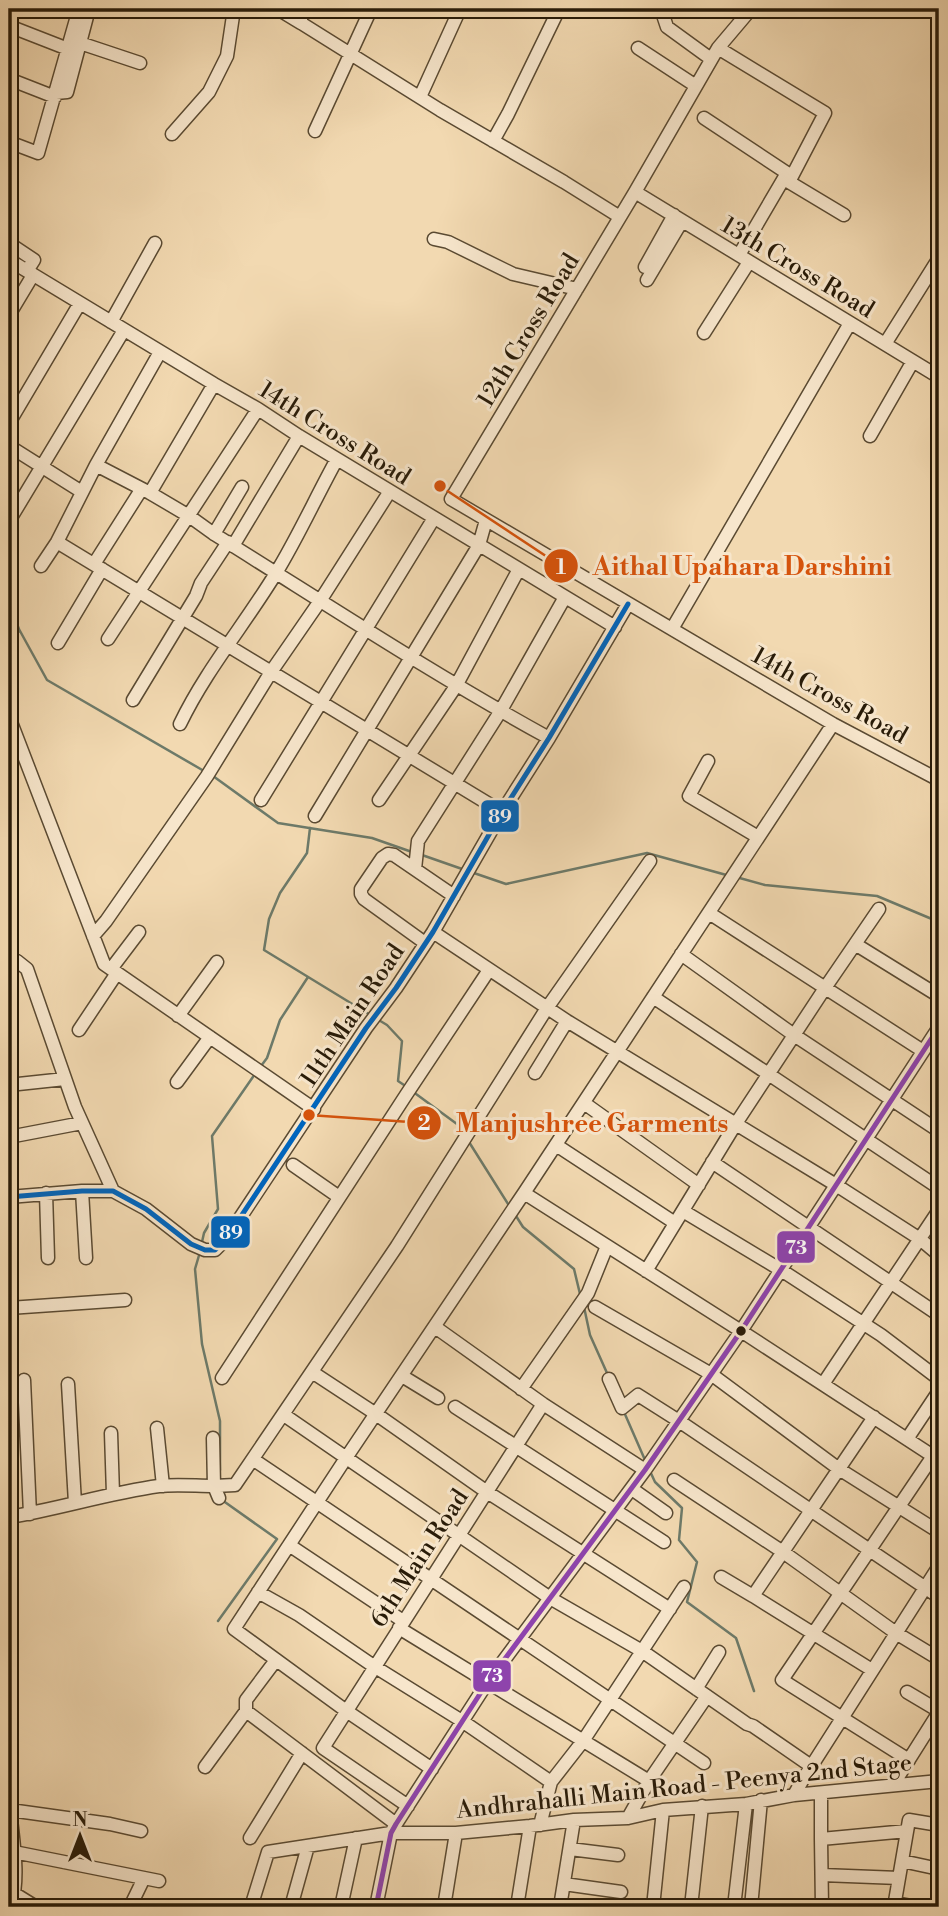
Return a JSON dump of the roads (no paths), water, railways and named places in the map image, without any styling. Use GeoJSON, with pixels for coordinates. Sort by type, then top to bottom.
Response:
{"type":"FeatureCollection","features":[{"type":"Feature","properties":{"kind":"street"},"geometry":{"type":"LineString","coordinates":[[74,46],[79,9]]}},
{"type":"Feature","properties":{"kind":"street"},"geometry":{"type":"LineString","coordinates":[[9,142],[38,153],[55,95],[89,9]]}},
{"type":"Feature","properties":{"kind":"street"},"geometry":{"type":"LineString","coordinates":[[172,134],[209,92],[227,56],[234,9]]}},
{"type":"Feature","properties":{"kind":"street"},"geometry":{"type":"LineString","coordinates":[[278,9],[620,218]]}},
{"type":"Feature","properties":{"kind":"street"},"geometry":{"type":"LineString","coordinates":[[301,9],[301,23]]}},
{"type":"Feature","properties":{"kind":"street"},"geometry":{"type":"LineString","coordinates":[[315,131],[371,9]]}},
{"type":"Feature","properties":{"kind":"street"},"geometry":{"type":"LineString","coordinates":[[420,97],[460,9]]}},
{"type":"Feature","properties":{"kind":"street"},"geometry":{"type":"LineString","coordinates":[[494,141],[559,9]]}},
{"type":"Feature","properties":{"kind":"street"},"geometry":{"type":"LineString","coordinates":[[661,9],[667,27],[825,113],[789,182],[844,215]]}},
{"type":"Feature","properties":{"kind":"street","name":"12th Cross Road"},"geometry":{"type":"LineString","coordinates":[[628,604],[451,499],[715,54],[751,9]]}},
{"type":"Feature","properties":{"kind":"street"},"geometry":{"type":"LineString","coordinates":[[934,9],[939,12]]}},
{"type":"Feature","properties":{"kind":"street"},"geometry":{"type":"LineString","coordinates":[[9,26],[140,62]]}},
{"type":"Feature","properties":{"kind":"street"},"geometry":{"type":"LineString","coordinates":[[638,48],[696,86]]}},
{"type":"Feature","properties":{"kind":"street"},"geometry":{"type":"LineString","coordinates":[[9,79],[55,95]]}},
{"type":"Feature","properties":{"kind":"street"},"geometry":{"type":"LineString","coordinates":[[704,118],[787,173],[704,333]]}},
{"type":"Feature","properties":{"kind":"street","name":"13th Cross Road"},"geometry":{"type":"LineString","coordinates":[[635,192],[939,377]]}},
{"type":"Feature","properties":{"kind":"street"},"geometry":{"type":"LineString","coordinates":[[645,267],[678,218]]}},
{"type":"Feature","properties":{"kind":"street"},"geometry":{"type":"LineString","coordinates":[[647,280],[678,218]]}},
{"type":"Feature","properties":{"kind":"street"},"geometry":{"type":"LineString","coordinates":[[434,239],[448,242],[513,274],[577,289]]}},
{"type":"Feature","properties":{"kind":"street"},"geometry":{"type":"LineString","coordinates":[[111,322],[155,243]]}},
{"type":"Feature","properties":{"kind":"street"},"geometry":{"type":"LineString","coordinates":[[9,315],[34,260],[13,246]]}},
{"type":"Feature","properties":{"kind":"street"},"geometry":{"type":"LineString","coordinates":[[884,344],[939,257]]}},
{"type":"Feature","properties":{"kind":"street","name":"14th Cross Road"},"geometry":{"type":"LineString","coordinates":[[9,260],[615,627]]}},
{"type":"Feature","properties":{"kind":"street"},"geometry":{"type":"LineString","coordinates":[[9,423],[80,303]]}},
{"type":"Feature","properties":{"kind":"street"},"geometry":{"type":"LineString","coordinates":[[672,629],[850,323]]}},
{"type":"Feature","properties":{"kind":"street"},"geometry":{"type":"LineString","coordinates":[[9,521],[124,330]]}},
{"type":"Feature","properties":{"kind":"street"},"geometry":{"type":"LineString","coordinates":[[41,566],[57,542],[96,465],[160,352]]}},
{"type":"Feature","properties":{"kind":"street"},"geometry":{"type":"LineString","coordinates":[[870,436],[913,361]]}},
{"type":"Feature","properties":{"kind":"street"},"geometry":{"type":"LineString","coordinates":[[58,643],[98,567],[214,384]]}},
{"type":"Feature","properties":{"kind":"street"},"geometry":{"type":"LineString","coordinates":[[108,639],[258,409]]}},
{"type":"Feature","properties":{"kind":"street"},"geometry":{"type":"LineString","coordinates":[[133,700],[196,596],[201,583],[230,544],[299,436]]}},
{"type":"Feature","properties":{"kind":"street"},"geometry":{"type":"LineString","coordinates":[[9,446],[82,492]]}},
{"type":"Feature","properties":{"kind":"street"},"geometry":{"type":"LineString","coordinates":[[180,724],[227,645],[276,573],[337,459]]}},
{"type":"Feature","properties":{"kind":"street"},"geometry":{"type":"LineString","coordinates":[[96,465],[189,516],[410,658],[549,738]]}},
{"type":"Feature","properties":{"kind":"street"},"geometry":{"type":"LineString","coordinates":[[214,534],[242,487]]}},
{"type":"Feature","properties":{"kind":"street"},"geometry":{"type":"LineString","coordinates":[[93,936],[207,776],[271,672],[390,491]]}},
{"type":"Feature","properties":{"kind":"street"},"geometry":{"type":"LineString","coordinates":[[261,800],[434,518]]}},
{"type":"Feature","properties":{"kind":"street"},"geometry":{"type":"LineString","coordinates":[[314,816],[479,545],[486,520]]}},
{"type":"Feature","properties":{"kind":"street"},"geometry":{"type":"LineString","coordinates":[[57,542],[502,812]]}},
{"type":"Feature","properties":{"kind":"street"},"geometry":{"type":"LineString","coordinates":[[379,800],[456,686],[519,569]]}},
{"type":"Feature","properties":{"kind":"street"},"geometry":{"type":"LineString","coordinates":[[415,869],[418,841],[500,712],[565,597]]}},
{"type":"Feature","properties":{"kind":"street","name":"14th Cross Road"},"geometry":{"type":"LineString","coordinates":[[628,604],[833,724],[939,780]]}},
{"type":"Feature","properties":{"kind":"street","name":"11th Main Road"},"geometry":{"type":"LineString","coordinates":[[9,1197],[113,1191],[146,1209],[191,1244],[215,1250],[226,1239],[433,932],[628,604]]}},
{"type":"Feature","properties":{"kind":"street"},"geometry":{"type":"LineString","coordinates":[[9,717],[104,964],[314,1109]]}},
{"type":"Feature","properties":{"kind":"street"},"geometry":{"type":"LineString","coordinates":[[432,1769],[234,1629],[833,724]]}},
{"type":"Feature","properties":{"kind":"street"},"geometry":{"type":"LineString","coordinates":[[708,761],[689,796],[758,837]]}},
{"type":"Feature","properties":{"kind":"street"},"geometry":{"type":"LineString","coordinates":[[425,943],[364,899],[361,889],[382,858],[388,854],[394,855],[454,897]]}},
{"type":"Feature","properties":{"kind":"street"},"geometry":{"type":"LineString","coordinates":[[9,1517],[163,1486],[217,1492],[235,1485],[397,1246],[547,1008],[650,861]]}},
{"type":"Feature","properties":{"kind":"street"},"geometry":{"type":"LineString","coordinates":[[646,1271],[735,1125],[878,909]]}},
{"type":"Feature","properties":{"kind":"street"},"geometry":{"type":"LineString","coordinates":[[709,913],[923,1051]]}},
{"type":"Feature","properties":{"kind":"street"},"geometry":{"type":"LineString","coordinates":[[79,1030],[139,932]]}},
{"type":"Feature","properties":{"kind":"street"},"geometry":{"type":"LineString","coordinates":[[433,932],[567,1021],[920,1239],[939,1255]]}},
{"type":"Feature","properties":{"kind":"street"},"geometry":{"type":"LineString","coordinates":[[855,944],[939,996]]}},
{"type":"Feature","properties":{"kind":"street"},"geometry":{"type":"LineString","coordinates":[[681,954],[794,1035],[939,1131]]}},
{"type":"Feature","properties":{"kind":"street"},"geometry":{"type":"LineString","coordinates":[[9,961],[17,961],[27,969],[82,1123],[113,1191]]}},
{"type":"Feature","properties":{"kind":"street"},"geometry":{"type":"LineString","coordinates":[[178,1016],[217,962]]}},
{"type":"Feature","properties":{"kind":"street"},"geometry":{"type":"LineString","coordinates":[[222,1378],[489,970]]}},
{"type":"Feature","properties":{"kind":"street"},"geometry":{"type":"LineString","coordinates":[[653,998],[939,1188]]}},
{"type":"Feature","properties":{"kind":"street"},"geometry":{"type":"LineString","coordinates":[[535,1073],[567,1021]]}},
{"type":"Feature","properties":{"kind":"street"},"geometry":{"type":"LineString","coordinates":[[376,1907],[393,1828],[487,1683],[632,1489],[741,1331],[939,1027]]}},
{"type":"Feature","properties":{"kind":"street"},"geometry":{"type":"LineString","coordinates":[[177,1082],[210,1037]]}},
{"type":"Feature","properties":{"kind":"street"},"geometry":{"type":"LineString","coordinates":[[9,1085],[65,1079]]}},
{"type":"Feature","properties":{"kind":"street"},"geometry":{"type":"LineString","coordinates":[[584,1103],[699,1185]]}},
{"type":"Feature","properties":{"kind":"street"},"geometry":{"type":"LineString","coordinates":[[9,1137],[82,1123]]}},
{"type":"Feature","properties":{"kind":"street"},"geometry":{"type":"LineString","coordinates":[[556,1146],[675,1223]]}},
{"type":"Feature","properties":{"kind":"street"},"geometry":{"type":"LineString","coordinates":[[712,1163],[939,1315]]}},
{"type":"Feature","properties":{"kind":"street"},"geometry":{"type":"LineString","coordinates":[[293,1165],[340,1197]]}},
{"type":"Feature","properties":{"kind":"street"},"geometry":{"type":"LineString","coordinates":[[82,1191],[86,1258]]}},
{"type":"Feature","properties":{"kind":"street"},"geometry":{"type":"LineString","coordinates":[[46,1193],[48,1258]]}},
{"type":"Feature","properties":{"kind":"street"},"geometry":{"type":"LineString","coordinates":[[524,1193],[936,1458],[899,1507],[782,1680],[909,1759]]}},
{"type":"Feature","properties":{"kind":"street"},"geometry":{"type":"LineString","coordinates":[[823,1384],[939,1210]]}},
{"type":"Feature","properties":{"kind":"street"},"geometry":{"type":"LineString","coordinates":[[683,1211],[862,1323],[939,1379]]}},
{"type":"Feature","properties":{"kind":"street"},"geometry":{"type":"LineString","coordinates":[[522,1389],[588,1293],[607,1246]]}},
{"type":"Feature","properties":{"kind":"street"},"geometry":{"type":"LineString","coordinates":[[9,1308],[125,1300]]}},
{"type":"Feature","properties":{"kind":"street"},"geometry":{"type":"LineString","coordinates":[[595,1307],[711,1374],[839,1469],[939,1532]]}},
{"type":"Feature","properties":{"kind":"street"},"geometry":{"type":"LineString","coordinates":[[435,1327],[543,1404],[645,1470]]}},
{"type":"Feature","properties":{"kind":"street"},"geometry":{"type":"LineString","coordinates":[[312,1372],[487,1492],[670,1609]]}},
{"type":"Feature","properties":{"kind":"street"},"geometry":{"type":"LineString","coordinates":[[402,1376],[438,1398]]}},
{"type":"Feature","properties":{"kind":"street"},"geometry":{"type":"LineString","coordinates":[[609,1379],[622,1408],[638,1395],[939,1597]]}},
{"type":"Feature","properties":{"kind":"street"},"geometry":{"type":"LineString","coordinates":[[24,1380],[30,1514]]}},
{"type":"Feature","properties":{"kind":"street"},"geometry":{"type":"LineString","coordinates":[[68,1384],[75,1503]]}},
{"type":"Feature","properties":{"kind":"street"},"geometry":{"type":"LineString","coordinates":[[907,1439],[939,1391]]}},
{"type":"Feature","properties":{"kind":"street","name":"6th Main Road"},"geometry":{"type":"LineString","coordinates":[[408,1806],[323,1748],[543,1404]]}},
{"type":"Feature","properties":{"kind":"street"},"geometry":{"type":"LineString","coordinates":[[454,1407],[664,1542]]}},
{"type":"Feature","properties":{"kind":"street"},"geometry":{"type":"LineString","coordinates":[[284,1415],[550,1598],[642,1651],[811,1766]]}},
{"type":"Feature","properties":{"kind":"street"},"geometry":{"type":"LineString","coordinates":[[753,1596],[874,1417]]}},
{"type":"Feature","properties":{"kind":"street"},"geometry":{"type":"LineString","coordinates":[[157,1428],[163,1486]]}},
{"type":"Feature","properties":{"kind":"street"},"geometry":{"type":"LineString","coordinates":[[111,1433],[113,1494]]}},
{"type":"Feature","properties":{"kind":"street"},"geometry":{"type":"LineString","coordinates":[[213,1438],[217,1492]]}},
{"type":"Feature","properties":{"kind":"street"},"geometry":{"type":"LineString","coordinates":[[254,1460],[704,1763]]}},
{"type":"Feature","properties":{"kind":"street"},"geometry":{"type":"LineString","coordinates":[[674,1480],[783,1552],[896,1633],[939,1659]]}},
{"type":"Feature","properties":{"kind":"street"},"geometry":{"type":"LineString","coordinates":[[632,1489],[666,1514]]}},
{"type":"Feature","properties":{"kind":"street"},"geometry":{"type":"LineString","coordinates":[[289,1545],[487,1683],[649,1781]]}},
{"type":"Feature","properties":{"kind":"street"},"geometry":{"type":"LineString","coordinates":[[794,1795],[939,1566]]}},
{"type":"Feature","properties":{"kind":"street"},"geometry":{"type":"LineString","coordinates":[[721,1577],[872,1670]]}},
{"type":"Feature","properties":{"kind":"street"},"geometry":{"type":"LineString","coordinates":[[517,1907],[535,1825],[551,1782],[583,1741],[684,1587]]}},
{"type":"Feature","properties":{"kind":"street"},"geometry":{"type":"LineString","coordinates":[[258,1592],[299,1615],[551,1782]]}},
{"type":"Feature","properties":{"kind":"street"},"geometry":{"type":"LineString","coordinates":[[628,1818],[649,1781],[676,1743],[719,1652]]}},
{"type":"Feature","properties":{"kind":"street"},"geometry":{"type":"LineString","coordinates":[[205,1767],[246,1711],[246,1700],[276,1660]]}},
{"type":"Feature","properties":{"kind":"street"},"geometry":{"type":"LineString","coordinates":[[893,1785],[939,1712],[907,1692]]}},
{"type":"Feature","properties":{"kind":"street"},"geometry":{"type":"LineString","coordinates":[[246,1711],[393,1828]]}},
{"type":"Feature","properties":{"kind":"street"},"geometry":{"type":"LineString","coordinates":[[250,1838],[302,1753]]}},
{"type":"Feature","properties":{"kind":"street","name":"Andhrahalli Main Road - Peenya 2nd Stage"},"geometry":{"type":"LineString","coordinates":[[251,1907],[268,1853],[356,1838],[393,1828],[456,1832],[574,1820],[628,1818],[663,1810],[746,1804],[794,1795],[939,1781]]}},
{"type":"Feature","properties":{"kind":"street"},"geometry":{"type":"LineString","coordinates":[[821,1793],[822,1907]]}},
{"type":"Feature","properties":{"kind":"street"},"geometry":{"type":"LineString","coordinates":[[751,1907],[761,1800]]}},
{"type":"Feature","properties":{"kind":"street"},"geometry":{"type":"LineString","coordinates":[[734,1907],[746,1804]]}},
{"type":"Feature","properties":{"kind":"street"},"geometry":{"type":"LineString","coordinates":[[691,1907],[702,1806]]}},
{"type":"Feature","properties":{"kind":"street"},"geometry":{"type":"LineString","coordinates":[[11,1907],[15,1852],[9,1808],[141,1830]]}},
{"type":"Feature","properties":{"kind":"street"},"geometry":{"type":"LineString","coordinates":[[653,1907],[663,1810]]}},
{"type":"Feature","properties":{"kind":"street"},"geometry":{"type":"LineString","coordinates":[[560,1907],[574,1820]]}},
{"type":"Feature","properties":{"kind":"street"},"geometry":{"type":"LineString","coordinates":[[916,1907],[894,1905],[909,1820],[939,1825]]}},
{"type":"Feature","properties":{"kind":"street"},"geometry":{"type":"LineString","coordinates":[[821,1839],[908,1831]]}},
{"type":"Feature","properties":{"kind":"street"},"geometry":{"type":"LineString","coordinates":[[444,1907],[456,1832]]}},
{"type":"Feature","properties":{"kind":"street"},"geometry":{"type":"LineString","coordinates":[[341,1907],[356,1838]]}},
{"type":"Feature","properties":{"kind":"street"},"geometry":{"type":"LineString","coordinates":[[291,1907],[308,1846]]}},
{"type":"Feature","properties":{"kind":"street"},"geometry":{"type":"LineString","coordinates":[[570,1849],[618,1855]]}},
{"type":"Feature","properties":{"kind":"street"},"geometry":{"type":"LineString","coordinates":[[15,1852],[159,1881]]}},
{"type":"Feature","properties":{"kind":"street"},"geometry":{"type":"LineString","coordinates":[[902,1861],[939,1868]]}},
{"type":"Feature","properties":{"kind":"street"},"geometry":{"type":"LineString","coordinates":[[822,1875],[899,1878]]}},
{"type":"Feature","properties":{"kind":"street"},"geometry":{"type":"LineString","coordinates":[[130,1907],[144,1878]]}},
{"type":"Feature","properties":{"kind":"street"},"geometry":{"type":"LineString","coordinates":[[564,1884],[621,1892]]}},
{"type":"Feature","properties":{"kind":"street"},"geometry":{"type":"LineString","coordinates":[[12,1893],[36,1907]]}},
{"type":"Feature","properties":{"kind":"waterway"},"geometry":{"type":"LineString","coordinates":[[20,631],[47,680],[204,771]]}},
{"type":"Feature","properties":{"kind":"waterway"},"geometry":{"type":"LineString","coordinates":[[213,776],[278,823],[372,838],[412,852]]}},
{"type":"Feature","properties":{"kind":"waterway"},"geometry":{"type":"LineString","coordinates":[[310,828],[307,853],[280,893],[269,919],[264,950],[372,1016]]}},
{"type":"Feature","properties":{"kind":"waterway"},"geometry":{"type":"LineString","coordinates":[[471,872],[506,884],[647,853],[730,876]]}},
{"type":"Feature","properties":{"kind":"waterway"},"geometry":{"type":"LineString","coordinates":[[422,855],[465,870]]}},
{"type":"Feature","properties":{"kind":"waterway"},"geometry":{"type":"LineString","coordinates":[[736,877],[765,885],[877,896],[939,922]]}},
{"type":"Feature","properties":{"kind":"waterway"},"geometry":{"type":"LineString","coordinates":[[261,1066],[267,1058],[280,1020],[308,977]]}},
{"type":"Feature","properties":{"kind":"waterway"},"geometry":{"type":"LineString","coordinates":[[377,1019],[387,1025],[402,1041],[398,1081],[407,1087]]}},
{"type":"Feature","properties":{"kind":"waterway"},"geometry":{"type":"LineString","coordinates":[[202,1242],[204,1233],[218,1209],[212,1136],[255,1074]]}},
{"type":"Feature","properties":{"kind":"waterway"},"geometry":{"type":"LineString","coordinates":[[412,1091],[461,1127],[464,1133]]}},
{"type":"Feature","properties":{"kind":"waterway"},"geometry":{"type":"LineString","coordinates":[[469,1142],[510,1207]]}},
{"type":"Feature","properties":{"kind":"waterway"},"geometry":{"type":"LineString","coordinates":[[516,1216],[523,1227],[574,1269],[580,1294]]}},
{"type":"Feature","properties":{"kind":"waterway"},"geometry":{"type":"LineString","coordinates":[[200,1252],[195,1269],[202,1344],[220,1421],[220,1470]]}},
{"type":"Feature","properties":{"kind":"waterway"},"geometry":{"type":"LineString","coordinates":[[584,1307],[590,1335],[607,1373]]}},
{"type":"Feature","properties":{"kind":"waterway"},"geometry":{"type":"LineString","coordinates":[[624,1412],[645,1460]]}},
{"type":"Feature","properties":{"kind":"waterway"},"geometry":{"type":"LineString","coordinates":[[649,1469],[655,1482],[682,1508],[679,1540],[697,1562],[687,1602],[736,1638],[754,1691]]}},
{"type":"Feature","properties":{"kind":"waterway"},"geometry":{"type":"LineString","coordinates":[[218,1621],[277,1539],[222,1500]]}},
{"type":"Feature","properties":{"kind":"place","name":"Aithal Upahara Darshini"},"geometry":{"type":"Point","coordinates":[440,486]}},
{"type":"Feature","properties":{"kind":"place","name":"Manjushree Garments"},"geometry":{"type":"Point","coordinates":[309,1115]}}]}
